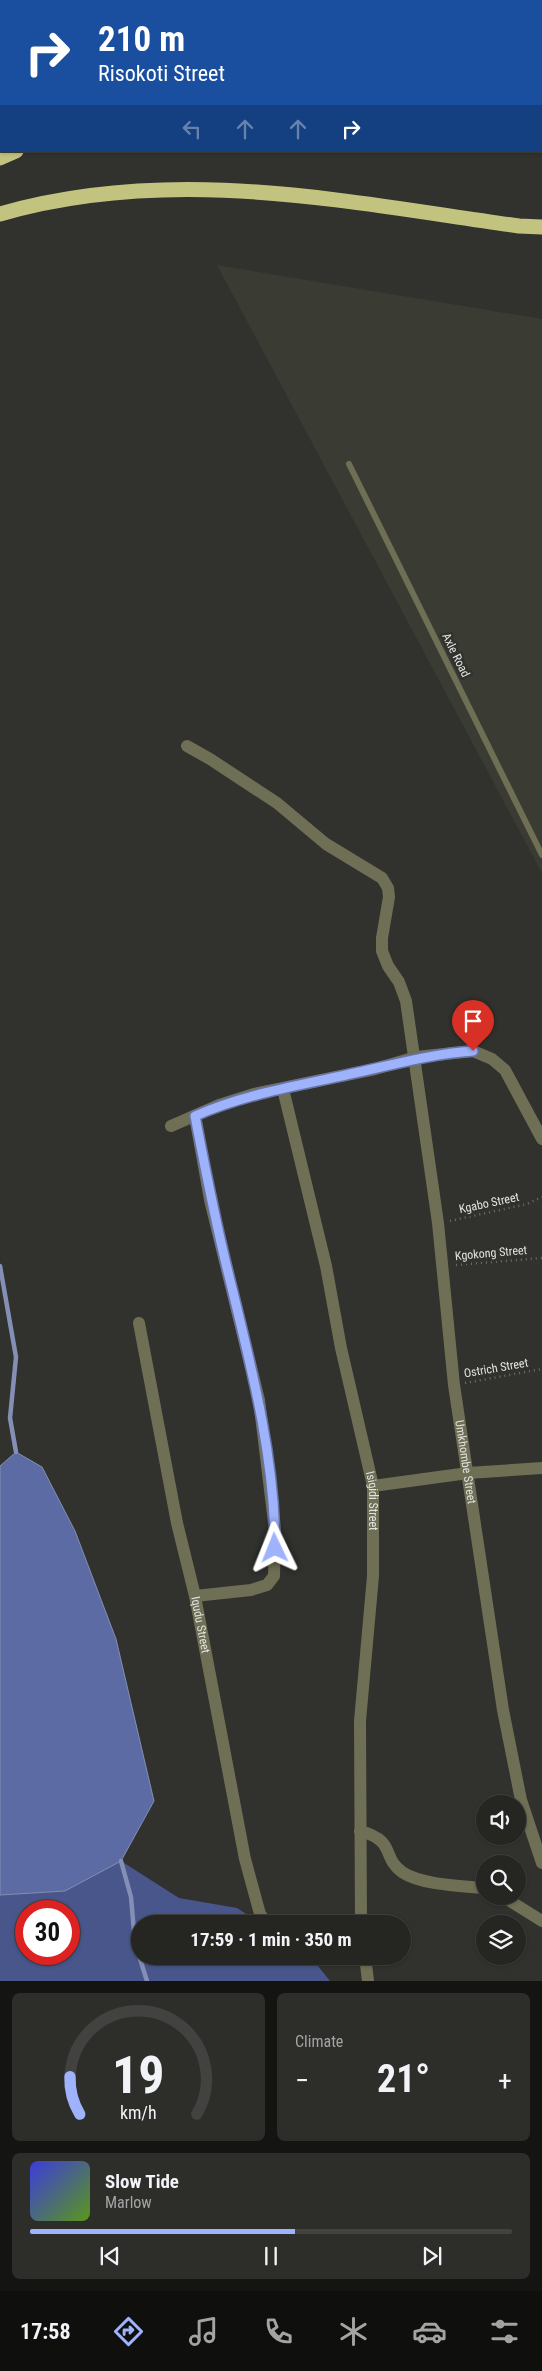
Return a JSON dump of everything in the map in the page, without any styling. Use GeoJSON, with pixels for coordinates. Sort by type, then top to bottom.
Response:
{"type":"FeatureCollection","features":[{"type":"Feature","properties":{"kind":"highway"},"geometry":{"type":"LineString","coordinates":[[0,158],[14,152]]}},
{"type":"Feature","properties":{"kind":"highway"},"geometry":{"type":"LineString","coordinates":[[0,214],[70,198],[146,189],[212,189],[261,192],[519,226],[542,227]]}},
{"type":"Feature","properties":{"kind":"street","name":"Umkhombe Street"},"geometry":{"type":"LineString","coordinates":[[187,746],[277,803],[326,844],[382,878],[388,888],[389,897],[382,938],[382,951],[388,966],[399,982],[406,1001],[416,1058],[438,1223],[454,1385],[510,1751],[521,1800],[542,1863]]}},
{"type":"Feature","properties":{"kind":"street"},"geometry":{"type":"LineString","coordinates":[[171,1126],[254,1094],[416,1058],[473,1051],[501,1065],[514,1083],[542,1139]]}},
{"type":"Feature","properties":{"kind":"street","name":"Isigidi Street"},"geometry":{"type":"LineString","coordinates":[[283,1089],[326,1266],[341,1348],[373,1486],[373,1576],[360,1721],[361,1915]]}},
{"type":"Feature","properties":{"kind":"street"},"geometry":{"type":"LineString","coordinates":[[195,1116],[210,1200],[259,1400],[275,1531],[274,1576],[266,1584],[251,1590],[195,1596]]}},
{"type":"Feature","properties":{"kind":"street","name":"Iqudu Street"},"geometry":{"type":"LineString","coordinates":[[139,1322],[177,1524],[195,1596],[245,1858],[261,1915]]}},
{"type":"Feature","properties":{"kind":"street"},"geometry":{"type":"LineString","coordinates":[[373,1486],[468,1473],[542,1468]]}},
{"type":"Feature","properties":{"kind":"street"},"geometry":{"type":"LineString","coordinates":[[360,1831],[374,1834],[383,1841],[394,1863],[402,1872],[422,1880],[476,1887]]}},
{"type":"Feature","properties":{"kind":"street"},"geometry":{"type":"LineString","coordinates":[[516,1905],[542,1921]]}},
{"type":"Feature","properties":{"kind":"street"},"geometry":{"type":"LineString","coordinates":[[366,1965],[368,1981]]}},
{"type":"Feature","properties":{"kind":"lane","name":"Axle Road"},"geometry":{"type":"LineString","coordinates":[[350,464],[542,855]]}},
{"type":"Feature","properties":{"kind":"path","name":"Kgabo Street"},"geometry":{"type":"LineString","coordinates":[[438,1223],[527,1204],[542,1197]]}},
{"type":"Feature","properties":{"kind":"path","name":"Kgokong Street"},"geometry":{"type":"LineString","coordinates":[[442,1266],[542,1258]]}},
{"type":"Feature","properties":{"kind":"path","name":"Ostrich Street"},"geometry":{"type":"LineString","coordinates":[[454,1385],[542,1369]]}},
{"type":"Feature","properties":{"kind":"shaded area"},"geometry":{"type":"Polygon","coordinates":[[[217,265],[542,319],[542,873],[217,265]]]}},
{"type":"Feature","properties":{"kind":"shaded area"},"geometry":{"type":"Polygon","coordinates":[[[16,1452],[42,1467],[75,1531],[116,1639],[154,1801],[121,1861],[65,1891],[0,1895],[0,1466],[16,1452]]]}},
{"type":"Feature","properties":{"kind":"shaded area"},"geometry":{"type":"Polygon","coordinates":[[[121,1861],[179,1898],[237,1908],[248,1915],[131,1915],[131,1965],[317,1965],[330,1981],[0,1981],[0,1895],[65,1891],[121,1861]]]}},
{"type":"Feature","properties":{"kind":"waterway"},"geometry":{"type":"LineString","coordinates":[[0,1266],[16,1357],[10,1418],[16,1452]]}},
{"type":"Feature","properties":{"kind":"waterway"},"geometry":{"type":"LineString","coordinates":[[121,1861],[131,1897],[135,1943],[147,1981]]}},
{"type":"Feature","properties":{"kind":"route"},"geometry":{"type":"LineString","coordinates":[[275,1548],[271,1488],[259,1400],[210,1200],[195,1116],[219,1105],[254,1094],[375,1069],[416,1058],[473,1051]]}}]}
